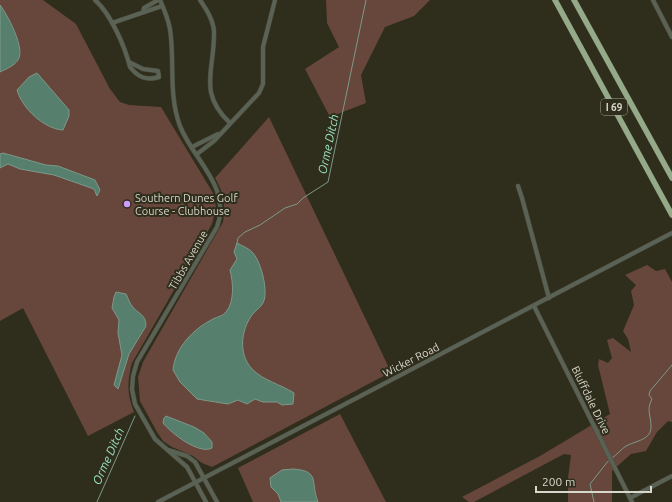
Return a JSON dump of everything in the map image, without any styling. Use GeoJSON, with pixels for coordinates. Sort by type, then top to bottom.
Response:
{"type":"FeatureCollection","features":[{"type":"Feature","properties":{"kind":"highway","name":"I 69"},"geometry":{"type":"LineString","coordinates":[[555,0],[672,215]]}},
{"type":"Feature","properties":{"kind":"highway","name":"I 69"},"geometry":{"type":"LineString","coordinates":[[574,0],[672,178]]}},
{"type":"Feature","properties":{"kind":"street"},"geometry":{"type":"LineString","coordinates":[[96,0],[104,9],[112,24],[129,62],[135,73],[142,78],[153,79],[159,77],[158,70],[143,69],[129,62]]}},
{"type":"Feature","properties":{"kind":"street"},"geometry":{"type":"LineString","coordinates":[[143,12],[144,8],[159,0]]}},
{"type":"Feature","properties":{"kind":"street","name":"Tibbs Avenue"},"geometry":{"type":"LineString","coordinates":[[159,0],[170,28],[176,113],[181,127],[218,191],[221,205],[220,221],[137,362],[133,376],[132,389],[135,404],[155,439],[187,467],[206,502]]}},
{"type":"Feature","properties":{"kind":"street"},"geometry":{"type":"LineString","coordinates":[[200,0],[209,15],[214,30],[210,86],[211,96],[218,112],[230,124]]}},
{"type":"Feature","properties":{"kind":"street"},"geometry":{"type":"LineString","coordinates":[[197,154],[214,141],[259,93],[263,84],[263,47],[275,0]]}},
{"type":"Feature","properties":{"kind":"street"},"geometry":{"type":"LineString","coordinates":[[653,0],[672,37]]}},
{"type":"Feature","properties":{"kind":"street"},"geometry":{"type":"LineString","coordinates":[[112,24],[162,6]]}},
{"type":"Feature","properties":{"kind":"street"},"geometry":{"type":"LineString","coordinates":[[192,147],[220,133]]}},
{"type":"Feature","properties":{"kind":"street"},"geometry":{"type":"LineString","coordinates":[[518,186],[549,298]]}},
{"type":"Feature","properties":{"kind":"street","name":"Wicker Road"},"geometry":{"type":"LineString","coordinates":[[158,502],[672,233]]}},
{"type":"Feature","properties":{"kind":"street","name":"Bluffdale Drive"},"geometry":{"type":"LineString","coordinates":[[534,306],[631,500]]}},
{"type":"Feature","properties":{"kind":"street","name":"Tibbs Avenue"},"geometry":{"type":"LineString","coordinates":[[166,449],[192,459],[204,477],[217,502]]}},
{"type":"Feature","properties":{"kind":"street"},"geometry":{"type":"LineString","coordinates":[[631,500],[672,476]]}},
{"type":"Feature","properties":{"kind":"shaded area"},"geometry":{"type":"Polygon","coordinates":[[[0,0],[43,0],[76,24],[110,89],[120,102],[129,105],[161,107],[213,193],[216,207],[212,224],[132,363],[128,388],[134,412],[88,436],[23,308],[0,321],[0,0]]]}},
{"type":"Feature","properties":{"kind":"shaded area"},"geometry":{"type":"Polygon","coordinates":[[[326,0],[430,0],[414,16],[385,27],[361,75],[366,103],[330,117],[305,69],[339,47],[327,23],[326,0]]]}},
{"type":"Feature","properties":{"kind":"shaded area"},"geometry":{"type":"Polygon","coordinates":[[[0,5],[15,32],[20,48],[20,55],[14,64],[0,72],[0,5]]]}},
{"type":"Feature","properties":{"kind":"shaded area"},"geometry":{"type":"Polygon","coordinates":[[[37,73],[69,110],[69,116],[63,130],[56,129],[41,122],[29,110],[20,97],[17,90],[29,77],[37,73]]]}},
{"type":"Feature","properties":{"kind":"shaded area"},"geometry":{"type":"Polygon","coordinates":[[[269,117],[391,372],[212,467],[163,441],[140,401],[138,377],[143,362],[223,222],[224,200],[215,178],[269,117]]]}},
{"type":"Feature","properties":{"kind":"shaded area"},"geometry":{"type":"Polygon","coordinates":[[[3,153],[46,165],[58,166],[95,180],[100,190],[97,196],[94,189],[54,175],[20,169],[8,164],[0,168],[0,154],[3,153]]]}},
{"type":"Feature","properties":{"kind":"shaded area"},"geometry":{"type":"Polygon","coordinates":[[[237,243],[250,250],[256,257],[265,285],[265,298],[263,303],[248,321],[243,335],[243,349],[245,356],[252,369],[257,373],[294,393],[293,404],[282,405],[277,402],[263,402],[255,399],[247,404],[238,400],[228,404],[197,399],[180,382],[173,370],[177,354],[186,340],[199,328],[226,312],[229,308],[232,297],[232,280],[230,270],[237,259],[234,252],[237,243]]]}},
{"type":"Feature","properties":{"kind":"shaded area"},"geometry":{"type":"Polygon","coordinates":[[[647,265],[656,271],[665,269],[672,282],[672,422],[668,421],[657,432],[646,451],[631,454],[612,471],[612,502],[568,502],[568,478],[571,455],[564,454],[474,502],[469,502],[462,497],[540,456],[610,414],[598,365],[599,359],[608,363],[612,358],[607,340],[613,338],[631,352],[628,339],[623,331],[634,305],[631,291],[636,285],[625,275],[647,265]]]}},
{"type":"Feature","properties":{"kind":"shaded area"},"geometry":{"type":"Polygon","coordinates":[[[116,292],[126,294],[134,309],[145,319],[146,322],[146,326],[129,354],[118,389],[114,385],[122,355],[118,333],[119,320],[112,308],[116,292]]]}},
{"type":"Feature","properties":{"kind":"shaded area"},"geometry":{"type":"Polygon","coordinates":[[[340,414],[386,502],[253,502],[238,468],[340,414]]]}},
{"type":"Feature","properties":{"kind":"shaded area"},"geometry":{"type":"Polygon","coordinates":[[[166,416],[194,427],[204,433],[212,442],[212,448],[200,448],[186,442],[172,432],[163,423],[166,416]]]}},
{"type":"Feature","properties":{"kind":"shaded area"},"geometry":{"type":"Polygon","coordinates":[[[293,469],[308,472],[311,475],[318,502],[281,502],[278,494],[271,487],[270,478],[282,470],[293,469]]]}},
{"type":"Feature","properties":{"kind":"waterway","name":"Orme Ditch"},"geometry":{"type":"LineString","coordinates":[[237,243],[238,238],[245,232],[260,225],[285,208],[297,204],[303,198],[328,182],[366,0]]}},
{"type":"Feature","properties":{"kind":"waterway"},"geometry":{"type":"LineString","coordinates":[[612,458],[626,446],[646,437],[651,431],[649,406],[652,399],[649,395],[650,391],[672,365]]}},
{"type":"Feature","properties":{"kind":"waterway","name":"Orme Ditch"},"geometry":{"type":"LineString","coordinates":[[97,502],[135,416]]}},
{"type":"Feature","properties":{"kind":"waterway"},"geometry":{"type":"LineString","coordinates":[[594,502],[590,484],[609,460]]}},
{"type":"Feature","properties":{"kind":"place","name":"Southern Dunes Golf Course - Clubhouse"},"geometry":{"type":"Point","coordinates":[127,204]}}]}
